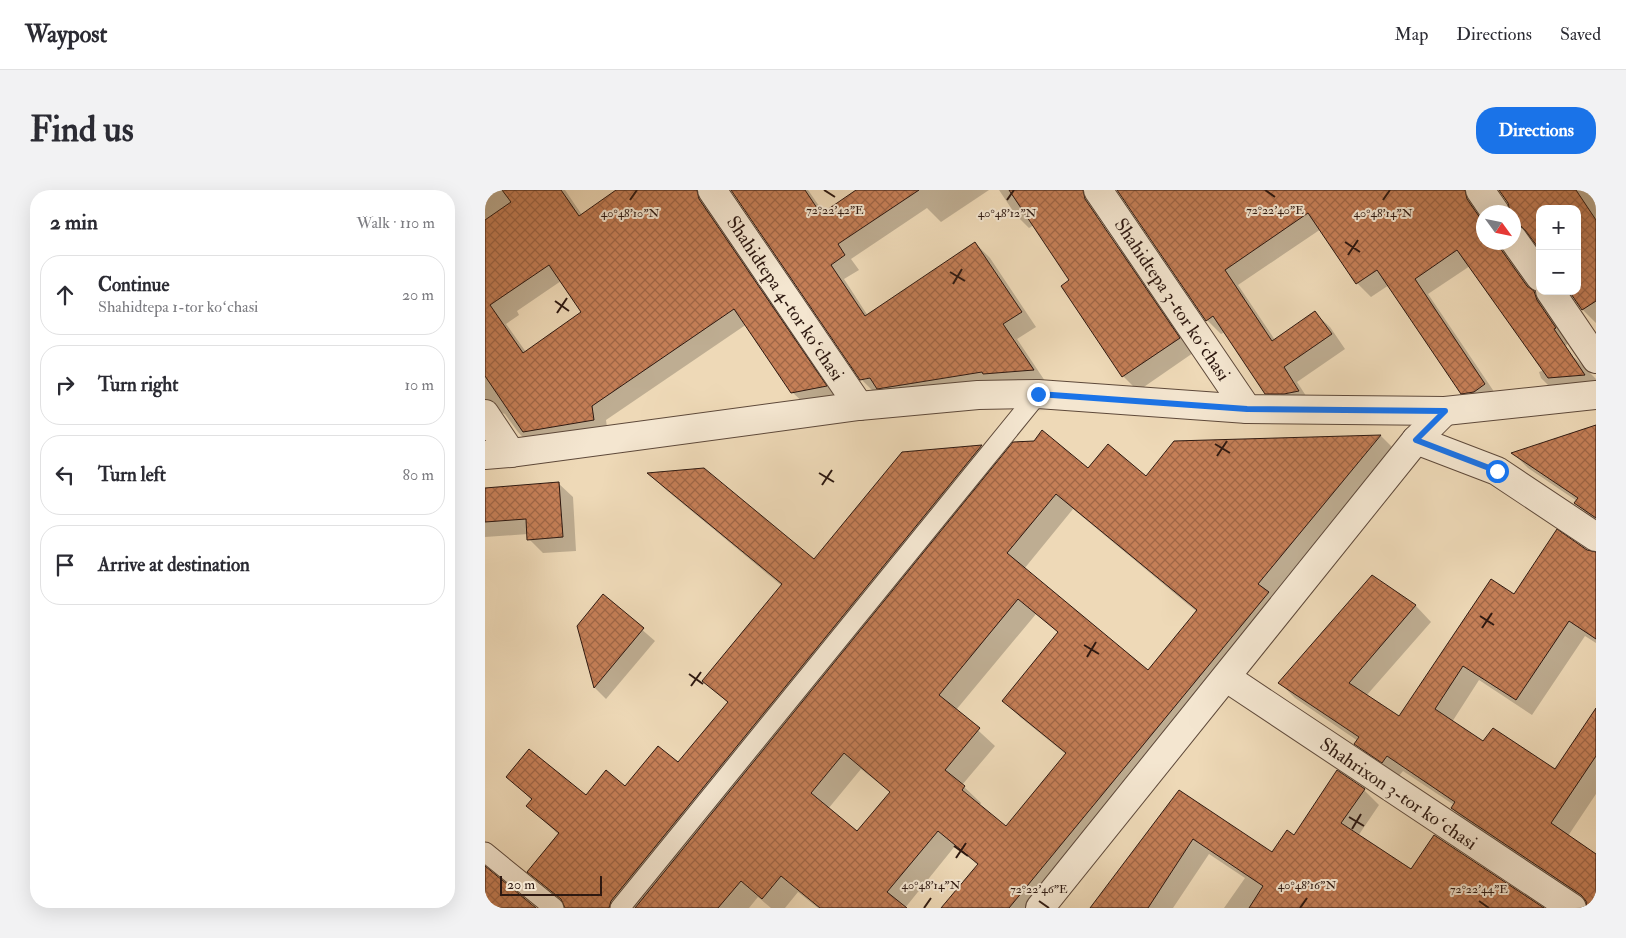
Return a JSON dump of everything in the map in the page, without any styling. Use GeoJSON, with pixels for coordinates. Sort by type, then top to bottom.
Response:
{"type":"FeatureCollection","features":[{"type":"Feature","properties":{"kind":"street","name":"Shahidtepa 4-tor koʻchasi"},"geometry":{"type":"LineString","coordinates":[[713,190],[859,406]]}},
{"type":"Feature","properties":{"kind":"street","name":"Shahidtepa 3-tor koʻchasi"},"geometry":{"type":"LineString","coordinates":[[1098,190],[1247,409]]}},
{"type":"Feature","properties":{"kind":"street"},"geometry":{"type":"LineString","coordinates":[[1480,190],[1490,205]]}},
{"type":"Feature","properties":{"kind":"street"},"geometry":{"type":"LineString","coordinates":[[1521,250],[1536,271]]}},
{"type":"Feature","properties":{"kind":"street"},"geometry":{"type":"LineString","coordinates":[[1553,295],[1596,359]]}},
{"type":"Feature","properties":{"kind":"street"},"geometry":{"type":"LineString","coordinates":[[485,414],[498,454],[859,406],[978,395],[1038,394],[1247,409],[1445,411],[1596,395]]}},
{"type":"Feature","properties":{"kind":"street"},"geometry":{"type":"LineString","coordinates":[[1041,908],[1416,440],[1445,411]]}},
{"type":"Feature","properties":{"kind":"street"},"geometry":{"type":"LineString","coordinates":[[1416,440],[1497,471],[1596,537]]}},
{"type":"Feature","properties":{"kind":"street","name":"Shahrixon 3-tor koʻchasi"},"geometry":{"type":"LineString","coordinates":[[1227,678],[1572,908]]}},
{"type":"Feature","properties":{"kind":"lane"},"geometry":{"type":"LineString","coordinates":[[619,908],[1038,394]]}},
{"type":"Feature","properties":{"kind":"lane"},"geometry":{"type":"LineString","coordinates":[[485,852],[553,908]]}},
{"type":"Feature","properties":{"kind":"building"},"geometry":{"type":"Polygon","coordinates":[[[502,190],[561,190],[579,216],[616,190],[697,190],[699,199],[827,386],[791,393],[734,309],[592,406],[594,420],[523,432],[485,376],[485,220],[511,202],[502,190]],[[549,265],[490,305],[523,353],[581,312],[549,265]]]}},
{"type":"Feature","properties":{"kind":"building"},"geometry":{"type":"Polygon","coordinates":[[[731,190],[805,190],[821,214],[856,190],[919,190],[838,244],[845,255],[831,265],[865,316],[975,242],[1022,312],[1003,324],[1034,370],[983,374],[982,372],[877,389],[870,378],[860,380],[731,190]]]}},
{"type":"Feature","properties":{"kind":"building"},"geometry":{"type":"Polygon","coordinates":[[[1009,190],[1083,190],[1085,199],[1180,338],[1122,377],[1061,286],[1069,280],[1009,190]]]}},
{"type":"Feature","properties":{"kind":"building"},"geometry":{"type":"Polygon","coordinates":[[[1117,190],[1465,190],[1467,199],[1476,212],[1476,250],[1501,250],[1527,286],[1534,291],[1537,300],[1556,328],[1554,329],[1585,375],[1548,378],[1457,250],[1415,279],[1485,384],[1474,392],[1461,394],[1377,270],[1356,284],[1308,213],[1225,270],[1272,341],[1315,311],[1332,334],[1284,367],[1299,391],[1284,394],[1265,394],[1213,316],[1206,321],[1117,190]]]}},
{"type":"Feature","properties":{"kind":"building"},"geometry":{"type":"Polygon","coordinates":[[[1499,190],[1576,190],[1596,220],[1596,301],[1582,310],[1572,295],[1581,295],[1581,205],[1536,205],[1536,245],[1521,226],[1521,205],[1508,205],[1499,190]]]}},
{"type":"Feature","properties":{"kind":"building"},"geometry":{"type":"Polygon","coordinates":[[[1596,425],[1596,518],[1574,503],[1578,498],[1511,453],[1596,425]]]}},
{"type":"Feature","properties":{"kind":"building"},"geometry":{"type":"Polygon","coordinates":[[[1042,430],[1088,468],[1108,444],[1146,476],[1174,441],[1381,435],[1258,584],[1269,592],[1009,908],[941,908],[978,864],[938,831],[887,892],[907,908],[820,908],[781,876],[762,899],[741,881],[718,908],[635,908],[1013,442],[1034,441],[1042,430]],[[1056,494],[1007,553],[1148,670],[1197,610],[1056,494]],[[1018,599],[939,695],[980,728],[945,770],[965,786],[962,790],[1006,826],[1066,753],[1002,701],[1058,632],[1018,599]],[[844,753],[811,793],[857,831],[890,792],[844,753]]]}},
{"type":"Feature","properties":{"kind":"building"},"geometry":{"type":"Polygon","coordinates":[[[982,445],[611,901],[609,908],[565,908],[561,899],[527,872],[559,833],[526,806],[532,799],[506,777],[529,749],[586,795],[606,770],[625,786],[658,746],[678,762],[728,702],[702,681],[782,584],[647,473],[704,468],[814,559],[902,452],[982,445]]]}},
{"type":"Feature","properties":{"kind":"building"},"geometry":{"type":"Polygon","coordinates":[[[559,482],[563,537],[527,540],[526,519],[485,522],[485,488],[559,482]]]}},
{"type":"Feature","properties":{"kind":"building"},"geometry":{"type":"Polygon","coordinates":[[[1557,529],[1587,550],[1596,552],[1596,639],[1569,621],[1516,700],[1463,666],[1435,709],[1483,741],[1493,728],[1555,769],[1596,708],[1596,756],[1551,823],[1596,854],[1596,908],[1587,908],[1586,901],[1581,895],[1451,808],[1455,802],[1387,756],[1382,763],[1354,744],[1359,737],[1278,683],[1372,575],[1416,605],[1349,683],[1399,716],[1491,579],[1514,594],[1557,529]]]}},
{"type":"Feature","properties":{"kind":"building"},"geometry":{"type":"Polygon","coordinates":[[[603,594],[644,628],[594,688],[577,626],[603,594]]]}},
{"type":"Feature","properties":{"kind":"building"},"geometry":{"type":"Polygon","coordinates":[[[1337,770],[1365,789],[1341,823],[1411,869],[1434,835],[1544,908],[1249,908],[1263,886],[1193,839],[1148,908],[1090,908],[1179,790],[1272,852],[1287,830],[1294,835],[1337,770]]]}},
{"type":"Feature","properties":{"kind":"building"},"geometry":{"type":"Polygon","coordinates":[[[485,866],[536,908],[485,908],[485,866]]]}},
{"type":"Feature","properties":{"kind":"route"},"geometry":{"type":"LineString","coordinates":[[1038,394],[1247,409],[1445,411],[1416,440],[1497,471]]}}]}
